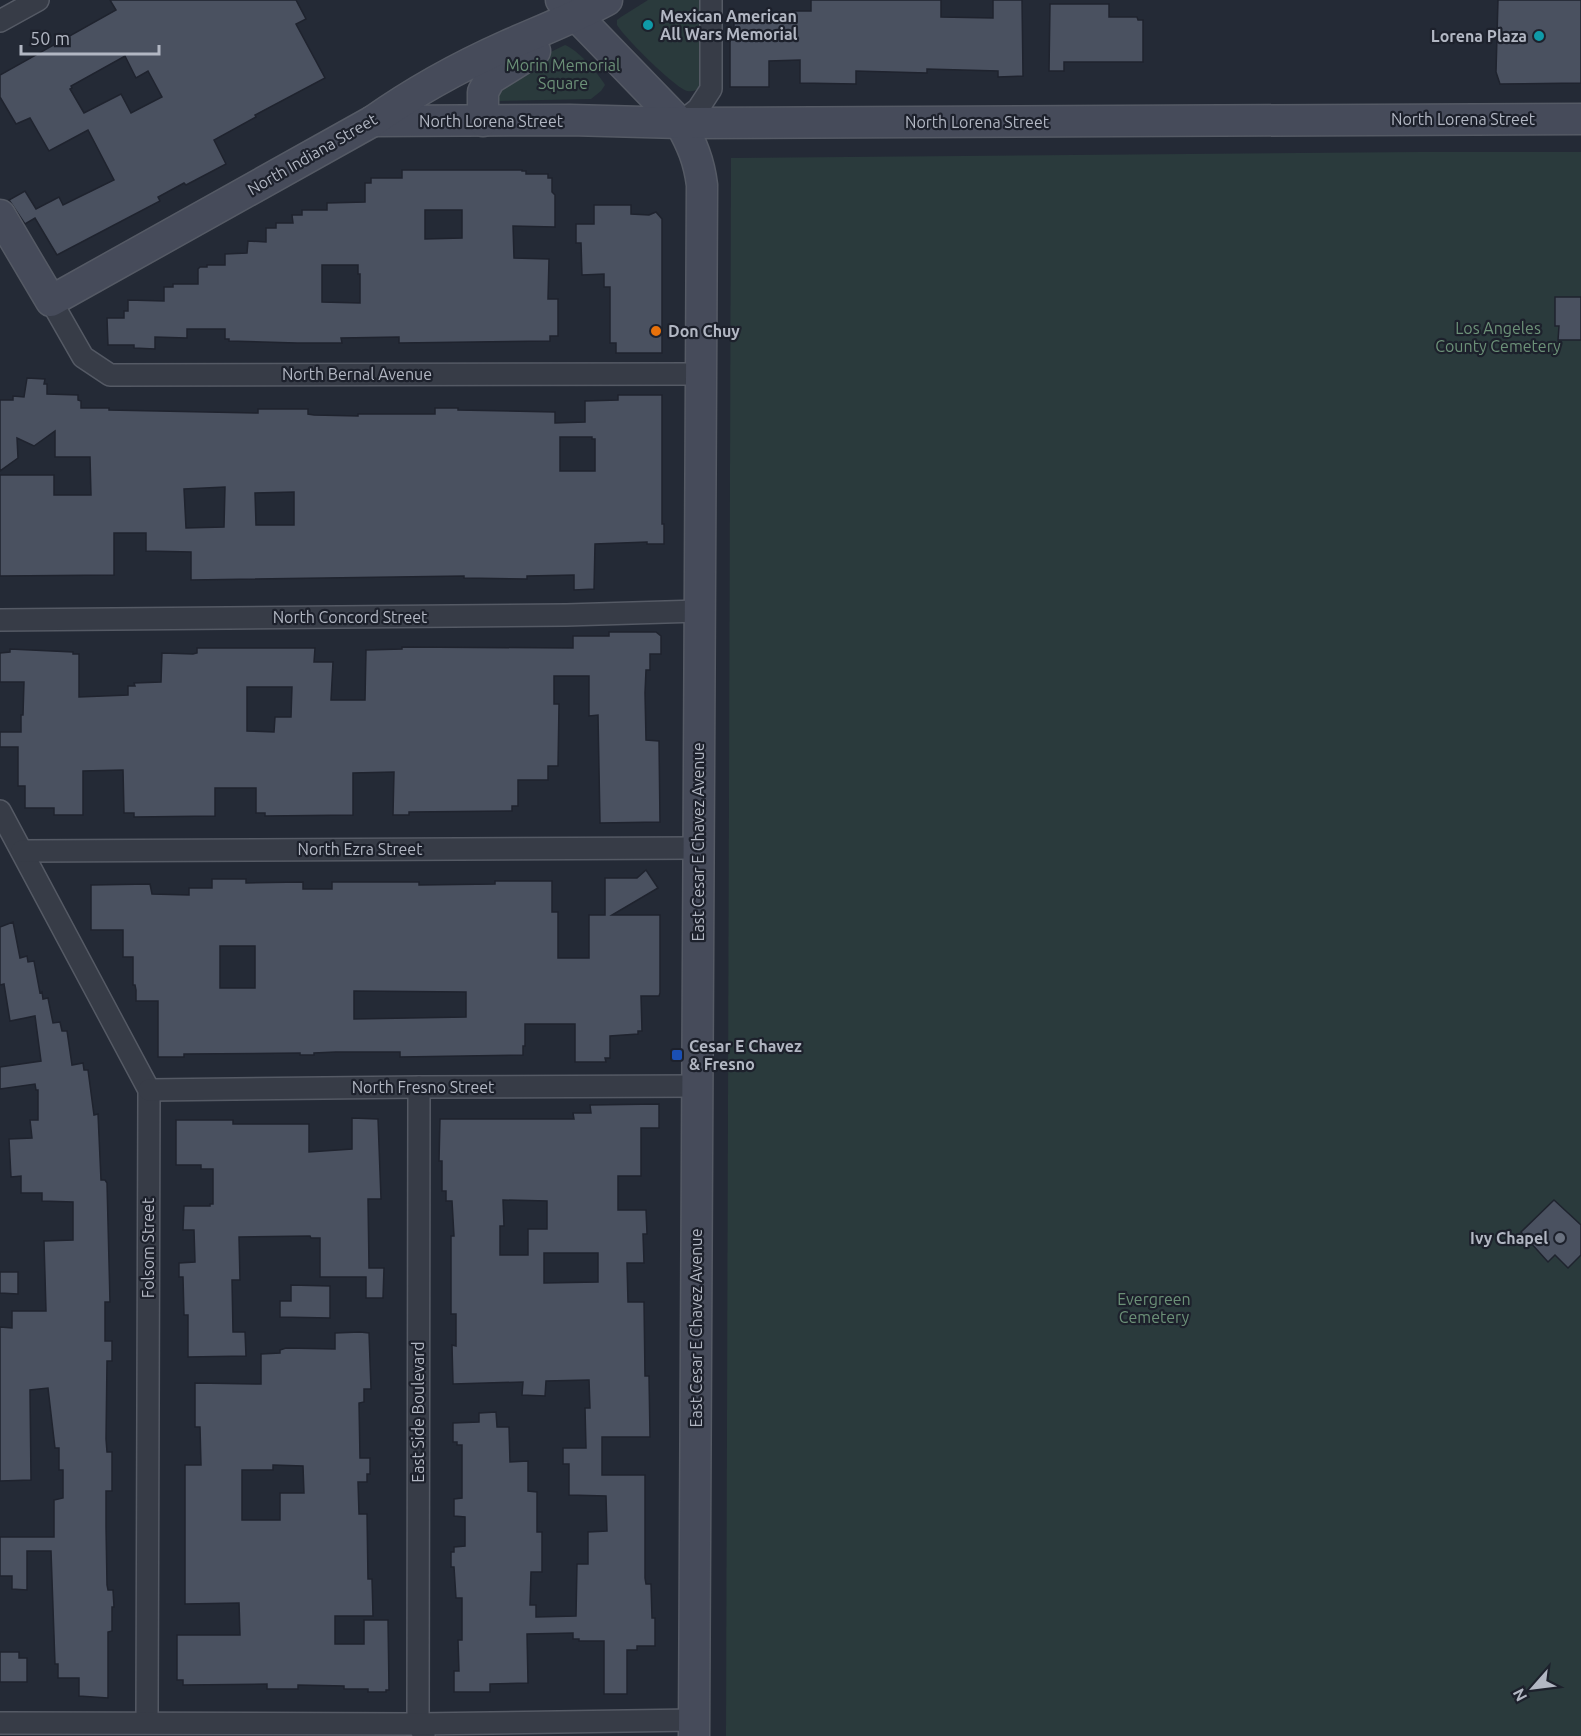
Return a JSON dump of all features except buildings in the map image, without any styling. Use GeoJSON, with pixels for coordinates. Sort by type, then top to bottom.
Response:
{"type":"FeatureCollection","features":[{"type":"Feature","properties":{"kind":"street"},"geometry":{"type":"LineString","coordinates":[[0,21],[38,0]]}},
{"type":"Feature","properties":{"kind":"street","name":"North Indiana Street"},"geometry":{"type":"LineString","coordinates":[[51,301],[373,121],[412,94],[491,53],[569,8],[607,0]]}},
{"type":"Feature","properties":{"kind":"street"},"geometry":{"type":"LineString","coordinates":[[680,123],[698,109],[711,89],[711,0]]}},
{"type":"Feature","properties":{"kind":"street","name":"North Indiana Street"},"geometry":{"type":"LineString","coordinates":[[483,121],[483,92],[490,79],[549,42],[569,8]]}},
{"type":"Feature","properties":{"kind":"street","name":"East Cesar E Chavez Avenue"},"geometry":{"type":"LineString","coordinates":[[569,8],[680,123],[693,145],[700,164],[702,185],[694,1728]]}},
{"type":"Feature","properties":{"kind":"street","name":"North Lorena Street"},"geometry":{"type":"LineString","coordinates":[[373,121],[570,120],[680,123],[1581,119]]}},
{"type":"Feature","properties":{"kind":"street"},"geometry":{"type":"LineString","coordinates":[[0,215],[51,301]]}},
{"type":"Feature","properties":{"kind":"street","name":"North Bernal Avenue"},"geometry":{"type":"LineString","coordinates":[[51,301],[83,357],[110,375],[701,374]]}},
{"type":"Feature","properties":{"kind":"street","name":"North Concord Street"},"geometry":{"type":"LineString","coordinates":[[0,620],[542,615],[699,611]]}},
{"type":"Feature","properties":{"kind":"street","name":"Folsom Street"},"geometry":{"type":"LineString","coordinates":[[0,812],[148,1090],[147,1722]]}},
{"type":"Feature","properties":{"kind":"street","name":"North Ezra Street"},"geometry":{"type":"LineString","coordinates":[[22,851],[698,848]]}},
{"type":"Feature","properties":{"kind":"street","name":"North Fresno Street"},"geometry":{"type":"LineString","coordinates":[[148,1090],[697,1086]]}},
{"type":"Feature","properties":{"kind":"street","name":"East Side Boulevard"},"geometry":{"type":"LineString","coordinates":[[419,1087],[421,1730]]}},
{"type":"Feature","properties":{"kind":"street"},"geometry":{"type":"LineString","coordinates":[[0,1723],[147,1722],[231,1730],[694,1728]]}},
{"type":"Feature","properties":{"kind":"green space","name":"Morin Memorial Square"},"geometry":{"type":"Polygon","coordinates":[[[648,0],[703,0],[705,79],[696,90],[687,91],[681,88],[661,72],[617,25],[617,20],[648,0]]]}},
{"type":"Feature","properties":{"kind":"green space","name":"Morin Memorial Square"},"geometry":{"type":"Polygon","coordinates":[[[565,45],[581,56],[597,74],[605,85],[601,91],[591,99],[498,101],[495,79],[565,45]]]}},
{"type":"Feature","properties":{"kind":"green space","name":"Evergreen Cemetery"},"geometry":{"type":"Polygon","coordinates":[[[1581,152],[1581,1736],[726,1736],[731,158],[1581,152]]]}},
{"type":"Feature","properties":{"kind":"place","name":"Mexican American All Wars Memorial"},"geometry":{"type":"Point","coordinates":[648,25]}},
{"type":"Feature","properties":{"kind":"place","name":"Lorena Plaza"},"geometry":{"type":"Point","coordinates":[1539,36]}},
{"type":"Feature","properties":{"kind":"place","name":"Don Chuy"},"geometry":{"type":"Point","coordinates":[656,331]}},
{"type":"Feature","properties":{"kind":"place","name":"Cesar E Chavez & Fresno"},"geometry":{"type":"Point","coordinates":[677,1055]}},
{"type":"Feature","properties":{"kind":"place","name":"Ivy Chapel"},"geometry":{"type":"Point","coordinates":[1560,1238]}},
{"type":"Feature","properties":{"kind":"park label","name":"Los Angeles County Cemetery"},"geometry":{"type":"Point","coordinates":[1498,337]}}]}
